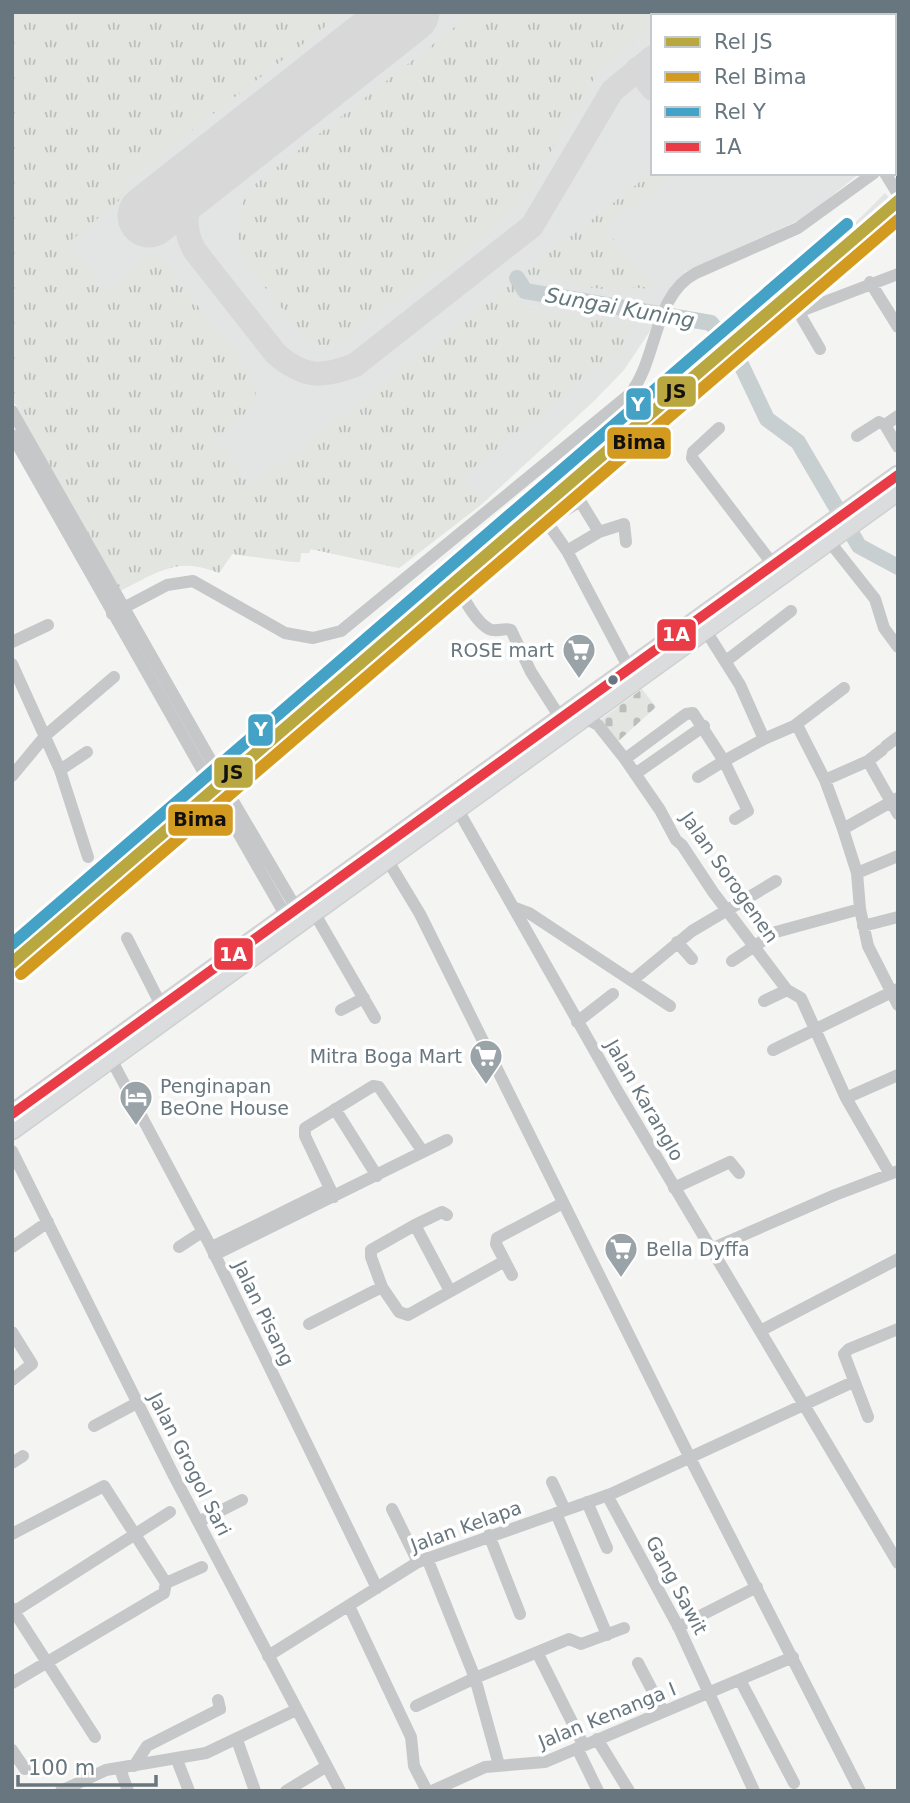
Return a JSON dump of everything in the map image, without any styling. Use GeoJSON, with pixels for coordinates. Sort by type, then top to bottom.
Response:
{"type":"FeatureCollection","features":[{"type":"Feature","properties":{"kind":"highway"},"geometry":{"type":"LineString","coordinates":[[12,1114],[162,1007],[388,861],[706,631],[869,504],[898,475]]}},
{"type":"Feature","properties":{"kind":"highway"},"geometry":{"type":"LineString","coordinates":[[869,504],[898,491]]}},
{"type":"Feature","properties":{"kind":"highway"},"geometry":{"type":"LineString","coordinates":[[12,1130],[111,1059],[561,719],[774,566],[831,534]]}},
{"type":"Feature","properties":{"kind":"street"},"geometry":{"type":"LineString","coordinates":[[117,611],[167,586],[193,581],[285,632],[313,638],[341,631],[629,394],[642,374],[671,296],[681,282],[696,272],[798,229],[871,175]]}},
{"type":"Feature","properties":{"kind":"street"},"geometry":{"type":"LineString","coordinates":[[891,177],[898,194]]}},
{"type":"Feature","properties":{"kind":"street"},"geometry":{"type":"LineString","coordinates":[[820,349],[801,311],[870,282],[898,274]]}},
{"type":"Feature","properties":{"kind":"street"},"geometry":{"type":"LineString","coordinates":[[870,282],[898,327]]}},
{"type":"Feature","properties":{"kind":"street"},"geometry":{"type":"LineString","coordinates":[[13,413],[117,611]]}},
{"type":"Feature","properties":{"kind":"street"},"geometry":{"type":"LineString","coordinates":[[885,425],[898,416]]}},
{"type":"Feature","properties":{"kind":"street"},"geometry":{"type":"LineString","coordinates":[[857,436],[879,422],[885,425],[898,447]]}},
{"type":"Feature","properties":{"kind":"street"},"geometry":{"type":"LineString","coordinates":[[719,428],[692,452],[692,458],[774,566]]}},
{"type":"Feature","properties":{"kind":"street"},"geometry":{"type":"LineString","coordinates":[[12,435],[209,769]]}},
{"type":"Feature","properties":{"kind":"street"},"geometry":{"type":"LineString","coordinates":[[561,719],[531,672],[511,630],[494,631],[486,626],[464,599],[461,587],[547,522],[580,501],[599,532]]}},
{"type":"Feature","properties":{"kind":"street"},"geometry":{"type":"LineString","coordinates":[[547,522],[567,551],[630,670]]}},
{"type":"Feature","properties":{"kind":"street"},"geometry":{"type":"LineString","coordinates":[[567,551],[599,532],[624,524],[626,542]]}},
{"type":"Feature","properties":{"kind":"street"},"geometry":{"type":"LineString","coordinates":[[831,534],[875,599],[884,628],[898,647]]}},
{"type":"Feature","properties":{"kind":"street"},"geometry":{"type":"LineString","coordinates":[[726,661],[790,611]]}},
{"type":"Feature","properties":{"kind":"street"},"geometry":{"type":"LineString","coordinates":[[12,642],[48,625]]}},
{"type":"Feature","properties":{"kind":"street"},"geometry":{"type":"LineString","coordinates":[[706,631],[726,661],[764,738]]}},
{"type":"Feature","properties":{"kind":"street"},"geometry":{"type":"LineString","coordinates":[[12,664],[60,770],[88,857]]}},
{"type":"Feature","properties":{"kind":"street"},"geometry":{"type":"LineString","coordinates":[[12,776],[46,735],[114,677]]}},
{"type":"Feature","properties":{"kind":"street"},"geometry":{"type":"LineString","coordinates":[[698,777],[764,738],[794,726],[844,688]]}},
{"type":"Feature","properties":{"kind":"street"},"geometry":{"type":"LineString","coordinates":[[625,759],[686,714],[695,714],[724,761],[748,810],[735,819]]}},
{"type":"Feature","properties":{"kind":"street","name":"Jalan Sorogenen"},"geometry":{"type":"LineString","coordinates":[[585,718],[598,725],[625,759],[660,810],[676,840],[727,910],[787,990],[801,998],[846,1098],[894,1172]]}},
{"type":"Feature","properties":{"kind":"street"},"geometry":{"type":"LineString","coordinates":[[635,774],[704,726]]}},
{"type":"Feature","properties":{"kind":"street"},"geometry":{"type":"LineString","coordinates":[[794,726],[801,733],[825,780],[857,873],[860,909],[868,946],[894,991],[898,1005]]}},
{"type":"Feature","properties":{"kind":"street"},"geometry":{"type":"LineString","coordinates":[[825,780],[868,761],[898,737]]}},
{"type":"Feature","properties":{"kind":"street"},"geometry":{"type":"LineString","coordinates":[[60,770],[88,751]]}},
{"type":"Feature","properties":{"kind":"street"},"geometry":{"type":"LineString","coordinates":[[868,761],[895,799],[898,814]]}},
{"type":"Feature","properties":{"kind":"street"},"geometry":{"type":"LineString","coordinates":[[221,793],[299,918],[364,998],[375,1018]]}},
{"type":"Feature","properties":{"kind":"street"},"geometry":{"type":"LineString","coordinates":[[843,829],[895,799]]}},
{"type":"Feature","properties":{"kind":"street","name":"Jalan Karanglo"},"geometry":{"type":"LineString","coordinates":[[458,810],[577,1022],[898,1563]]}},
{"type":"Feature","properties":{"kind":"street"},"geometry":{"type":"LineString","coordinates":[[857,873],[898,856]]}},
{"type":"Feature","properties":{"kind":"street"},"geometry":{"type":"LineString","coordinates":[[388,861],[422,918],[691,1460],[860,1791]]}},
{"type":"Feature","properties":{"kind":"street"},"geometry":{"type":"LineString","coordinates":[[633,980],[677,942],[776,881]]}},
{"type":"Feature","properties":{"kind":"street"},"geometry":{"type":"LineString","coordinates":[[732,961],[776,932],[860,909]]}},
{"type":"Feature","properties":{"kind":"street"},"geometry":{"type":"LineString","coordinates":[[515,911],[529,913],[670,1006]]}},
{"type":"Feature","properties":{"kind":"street"},"geometry":{"type":"LineString","coordinates":[[863,926],[898,917]]}},
{"type":"Feature","properties":{"kind":"street"},"geometry":{"type":"LineString","coordinates":[[127,938],[162,1007]]}},
{"type":"Feature","properties":{"kind":"street"},"geometry":{"type":"LineString","coordinates":[[677,942],[692,960]]}},
{"type":"Feature","properties":{"kind":"street"},"geometry":{"type":"LineString","coordinates":[[764,1001],[787,990]]}},
{"type":"Feature","properties":{"kind":"street"},"geometry":{"type":"LineString","coordinates":[[773,1050],[814,1027],[894,991]]}},
{"type":"Feature","properties":{"kind":"street"},"geometry":{"type":"LineString","coordinates":[[577,1022],[613,994]]}},
{"type":"Feature","properties":{"kind":"street"},"geometry":{"type":"LineString","coordinates":[[341,1010],[364,998]]}},
{"type":"Feature","properties":{"kind":"street","name":"Jalan Pisang"},"geometry":{"type":"LineString","coordinates":[[111,1059],[213,1251],[377,1588]]}},
{"type":"Feature","properties":{"kind":"street"},"geometry":{"type":"LineString","coordinates":[[846,1098],[898,1075]]}},
{"type":"Feature","properties":{"kind":"street"},"geometry":{"type":"LineString","coordinates":[[332,1193],[305,1132],[309,1125],[373,1086],[380,1087],[423,1152]]}},
{"type":"Feature","properties":{"kind":"street"},"geometry":{"type":"LineString","coordinates":[[335,1109],[377,1176]]}},
{"type":"Feature","properties":{"kind":"street"},"geometry":{"type":"LineString","coordinates":[[213,1251],[332,1193],[377,1176],[447,1140]]}},
{"type":"Feature","properties":{"kind":"street","name":"Jalan Grogol Sari"},"geometry":{"type":"LineString","coordinates":[[12,1151],[136,1403],[340,1791]]}},
{"type":"Feature","properties":{"kind":"street"},"geometry":{"type":"LineString","coordinates":[[674,1188],[730,1162],[739,1173]]}},
{"type":"Feature","properties":{"kind":"street"},"geometry":{"type":"LineString","coordinates":[[711,1249],[848,1189],[894,1172]]}},
{"type":"Feature","properties":{"kind":"street"},"geometry":{"type":"LineString","coordinates":[[512,1275],[503,1262],[497,1238],[563,1203]]}},
{"type":"Feature","properties":{"kind":"street"},"geometry":{"type":"LineString","coordinates":[[447,1215],[442,1212],[371,1250],[382,1287],[404,1315],[503,1262]]}},
{"type":"Feature","properties":{"kind":"street"},"geometry":{"type":"LineString","coordinates":[[12,1247],[48,1222]]}},
{"type":"Feature","properties":{"kind":"street"},"geometry":{"type":"LineString","coordinates":[[415,1225],[450,1292]]}},
{"type":"Feature","properties":{"kind":"street"},"geometry":{"type":"LineString","coordinates":[[179,1247],[202,1232]]}},
{"type":"Feature","properties":{"kind":"street"},"geometry":{"type":"LineString","coordinates":[[760,1331],[898,1259]]}},
{"type":"Feature","properties":{"kind":"street"},"geometry":{"type":"LineString","coordinates":[[309,1324],[382,1287]]}},
{"type":"Feature","properties":{"kind":"street"},"geometry":{"type":"LineString","coordinates":[[868,1417],[843,1358],[846,1352],[898,1329]]}},
{"type":"Feature","properties":{"kind":"street"},"geometry":{"type":"LineString","coordinates":[[12,1332],[32,1364],[13,1379]]}},
{"type":"Feature","properties":{"kind":"street","name":"Jalan Kelapa"},"geometry":{"type":"LineString","coordinates":[[268,1657],[422,1560],[607,1495],[691,1460],[853,1382]]}},
{"type":"Feature","properties":{"kind":"street"},"geometry":{"type":"LineString","coordinates":[[94,1426],[136,1403]]}},
{"type":"Feature","properties":{"kind":"street"},"geometry":{"type":"LineString","coordinates":[[552,1482],[560,1512],[607,1635]]}},
{"type":"Feature","properties":{"kind":"street"},"geometry":{"type":"LineString","coordinates":[[12,1534],[104,1486],[166,1583],[164,1593],[12,1683]]}},
{"type":"Feature","properties":{"kind":"street","name":"Gang Sawit"},"geometry":{"type":"LineString","coordinates":[[607,1495],[678,1627],[754,1791]]}},
{"type":"Feature","properties":{"kind":"street"},"geometry":{"type":"LineString","coordinates":[[198,1522],[242,1500]]}},
{"type":"Feature","properties":{"kind":"street"},"geometry":{"type":"LineString","coordinates":[[587,1502],[607,1548]]}},
{"type":"Feature","properties":{"kind":"street"},"geometry":{"type":"LineString","coordinates":[[392,1509],[422,1560],[475,1678],[499,1765]]}},
{"type":"Feature","properties":{"kind":"street"},"geometry":{"type":"LineString","coordinates":[[95,1737],[13,1610],[170,1512]]}},
{"type":"Feature","properties":{"kind":"street"},"geometry":{"type":"LineString","coordinates":[[489,1535],[520,1614]]}},
{"type":"Feature","properties":{"kind":"street"},"geometry":{"type":"LineString","coordinates":[[166,1583],[202,1567]]}},
{"type":"Feature","properties":{"kind":"street"},"geometry":{"type":"LineString","coordinates":[[678,1627],[757,1587]]}},
{"type":"Feature","properties":{"kind":"street"},"geometry":{"type":"LineString","coordinates":[[349,1606],[411,1737],[414,1766],[430,1791]]}},
{"type":"Feature","properties":{"kind":"street"},"geometry":{"type":"LineString","coordinates":[[416,1706],[569,1639],[581,1644],[624,1628]]}},
{"type":"Feature","properties":{"kind":"street"},"geometry":{"type":"LineString","coordinates":[[538,1654],[598,1791]]}},
{"type":"Feature","properties":{"kind":"street","name":"Jalan Kenanga I"},"geometry":{"type":"LineString","coordinates":[[430,1791],[485,1767],[545,1762],[663,1711],[710,1695],[793,1657]]}},
{"type":"Feature","properties":{"kind":"street"},"geometry":{"type":"LineString","coordinates":[[638,1663],[663,1711]]}},
{"type":"Feature","properties":{"kind":"street"},"geometry":{"type":"LineString","coordinates":[[740,1680],[794,1783]]}},
{"type":"Feature","properties":{"kind":"street"},"geometry":{"type":"LineString","coordinates":[[134,1766],[147,1746],[220,1709],[218,1700]]}},
{"type":"Feature","properties":{"kind":"street"},"geometry":{"type":"LineString","coordinates":[[61,1791],[88,1776],[199,1756],[296,1710]]}},
{"type":"Feature","properties":{"kind":"street"},"geometry":{"type":"LineString","coordinates":[[597,1738],[629,1791]]}},
{"type":"Feature","properties":{"kind":"street"},"geometry":{"type":"LineString","coordinates":[[237,1740],[256,1791]]}},
{"type":"Feature","properties":{"kind":"street"},"geometry":{"type":"LineString","coordinates":[[12,1750],[25,1769]]}},
{"type":"Feature","properties":{"kind":"street"},"geometry":{"type":"LineString","coordinates":[[177,1760],[189,1791]]}},
{"type":"Feature","properties":{"kind":"street"},"geometry":{"type":"LineString","coordinates":[[286,1791],[327,1766]]}},
{"type":"Feature","properties":{"kind":"street"},"geometry":{"type":"LineString","coordinates":[[120,1769],[128,1791]]}},
{"type":"Feature","properties":{"kind":"shaded area"},"geometry":{"type":"Polygon","coordinates":[[[12,12],[898,12],[896,144],[896,14],[651,14],[651,175],[858,175],[806,217],[685,272],[670,290],[650,331],[624,370],[482,504],[399,568],[311,549],[309,553],[301,553],[300,562],[232,554],[219,573],[201,566],[181,564],[161,571],[113,579],[12,398],[12,12]]]}},
{"type":"Feature","properties":{"kind":"shaded area"},"geometry":{"type":"Polygon","coordinates":[[[885,193],[898,210],[857,238],[849,229],[885,193]]]}},
{"type":"Feature","properties":{"kind":"green space"},"geometry":{"type":"Polygon","coordinates":[[[12,12],[344,12],[122,185],[128,193],[67,244],[106,292],[156,252],[253,377],[257,402],[215,441],[251,486],[515,281],[515,298],[525,309],[633,326],[618,352],[463,476],[482,504],[399,568],[311,549],[309,553],[301,553],[300,562],[232,554],[219,573],[191,566],[168,568],[120,591],[12,398],[12,12]]]}},
{"type":"Feature","properties":{"kind":"green space"},"geometry":{"type":"Polygon","coordinates":[[[474,12],[671,12],[651,14],[651,29],[601,67],[519,205],[447,266],[333,345],[318,345],[307,339],[248,267],[237,239],[245,192],[474,12]]]}},
{"type":"Feature","properties":{"kind":"green space"},"geometry":{"type":"Polygon","coordinates":[[[646,177],[670,177],[604,228],[657,290],[631,287],[628,292],[577,286],[554,275],[519,277],[646,177]]]}},
{"type":"Feature","properties":{"kind":"green space"},"geometry":{"type":"Polygon","coordinates":[[[642,689],[656,707],[613,746],[595,724],[642,689]]]}},
{"type":"Feature","properties":{"kind":"waterway","name":"Sungai Kuning"},"geometry":{"type":"LineString","coordinates":[[517,278],[525,291],[711,323],[737,356],[767,419],[798,442],[859,546],[898,567]]}},
{"type":"Feature","properties":{"kind":"taxiway"},"geometry":{"type":"LineString","coordinates":[[215,165],[199,184],[189,205],[187,228],[195,251],[276,354],[305,371],[323,374],[333,372],[355,365],[532,226],[612,91],[651,59]]}},
{"type":"Feature","properties":{"kind":"taxiway"},"geometry":{"type":"LineString","coordinates":[[637,69],[651,86]]}},
{"type":"Feature","properties":{"kind":"runway"},"geometry":{"type":"LineString","coordinates":[[149,216],[408,12]]}},
{"type":"Feature","properties":{"kind":"tunnel"},"geometry":{"type":"LineString","coordinates":[[214,766],[226,789]]}},
{"type":"Feature","properties":{"kind":"tunnel"},"geometry":{"type":"LineString","coordinates":[[204,773],[217,796]]}},
{"type":"Feature","properties":{"kind":"rail line","name":"JS"},"geometry":{"type":"LineString","coordinates":[[12,963],[898,201]]}},
{"type":"Feature","properties":{"kind":"rail line","name":"Bima"},"geometry":{"type":"LineString","coordinates":[[21,974],[898,220]]}},
{"type":"Feature","properties":{"kind":"rail line","name":"Y"},"geometry":{"type":"LineString","coordinates":[[12,944],[847,224]]}},
{"type":"Feature","properties":{"kind":"transit line","name":"1A"},"geometry":{"type":"LineString","coordinates":[[12,1114],[898,475]]}},
{"type":"Feature","properties":{"kind":"place","name":"ROSE mart"},"geometry":{"type":"Point","coordinates":[579,680]}},
{"type":"Feature","properties":{"kind":"place","name":"Mitra Boga Mart"},"geometry":{"type":"Point","coordinates":[486,1086]}},
{"type":"Feature","properties":{"kind":"place","name":"Penginapan BeOne House"},"geometry":{"type":"Point","coordinates":[136,1127]}},
{"type":"Feature","properties":{"kind":"place","name":"Bella Dyffa"},"geometry":{"type":"Point","coordinates":[621,1279]}}]}
